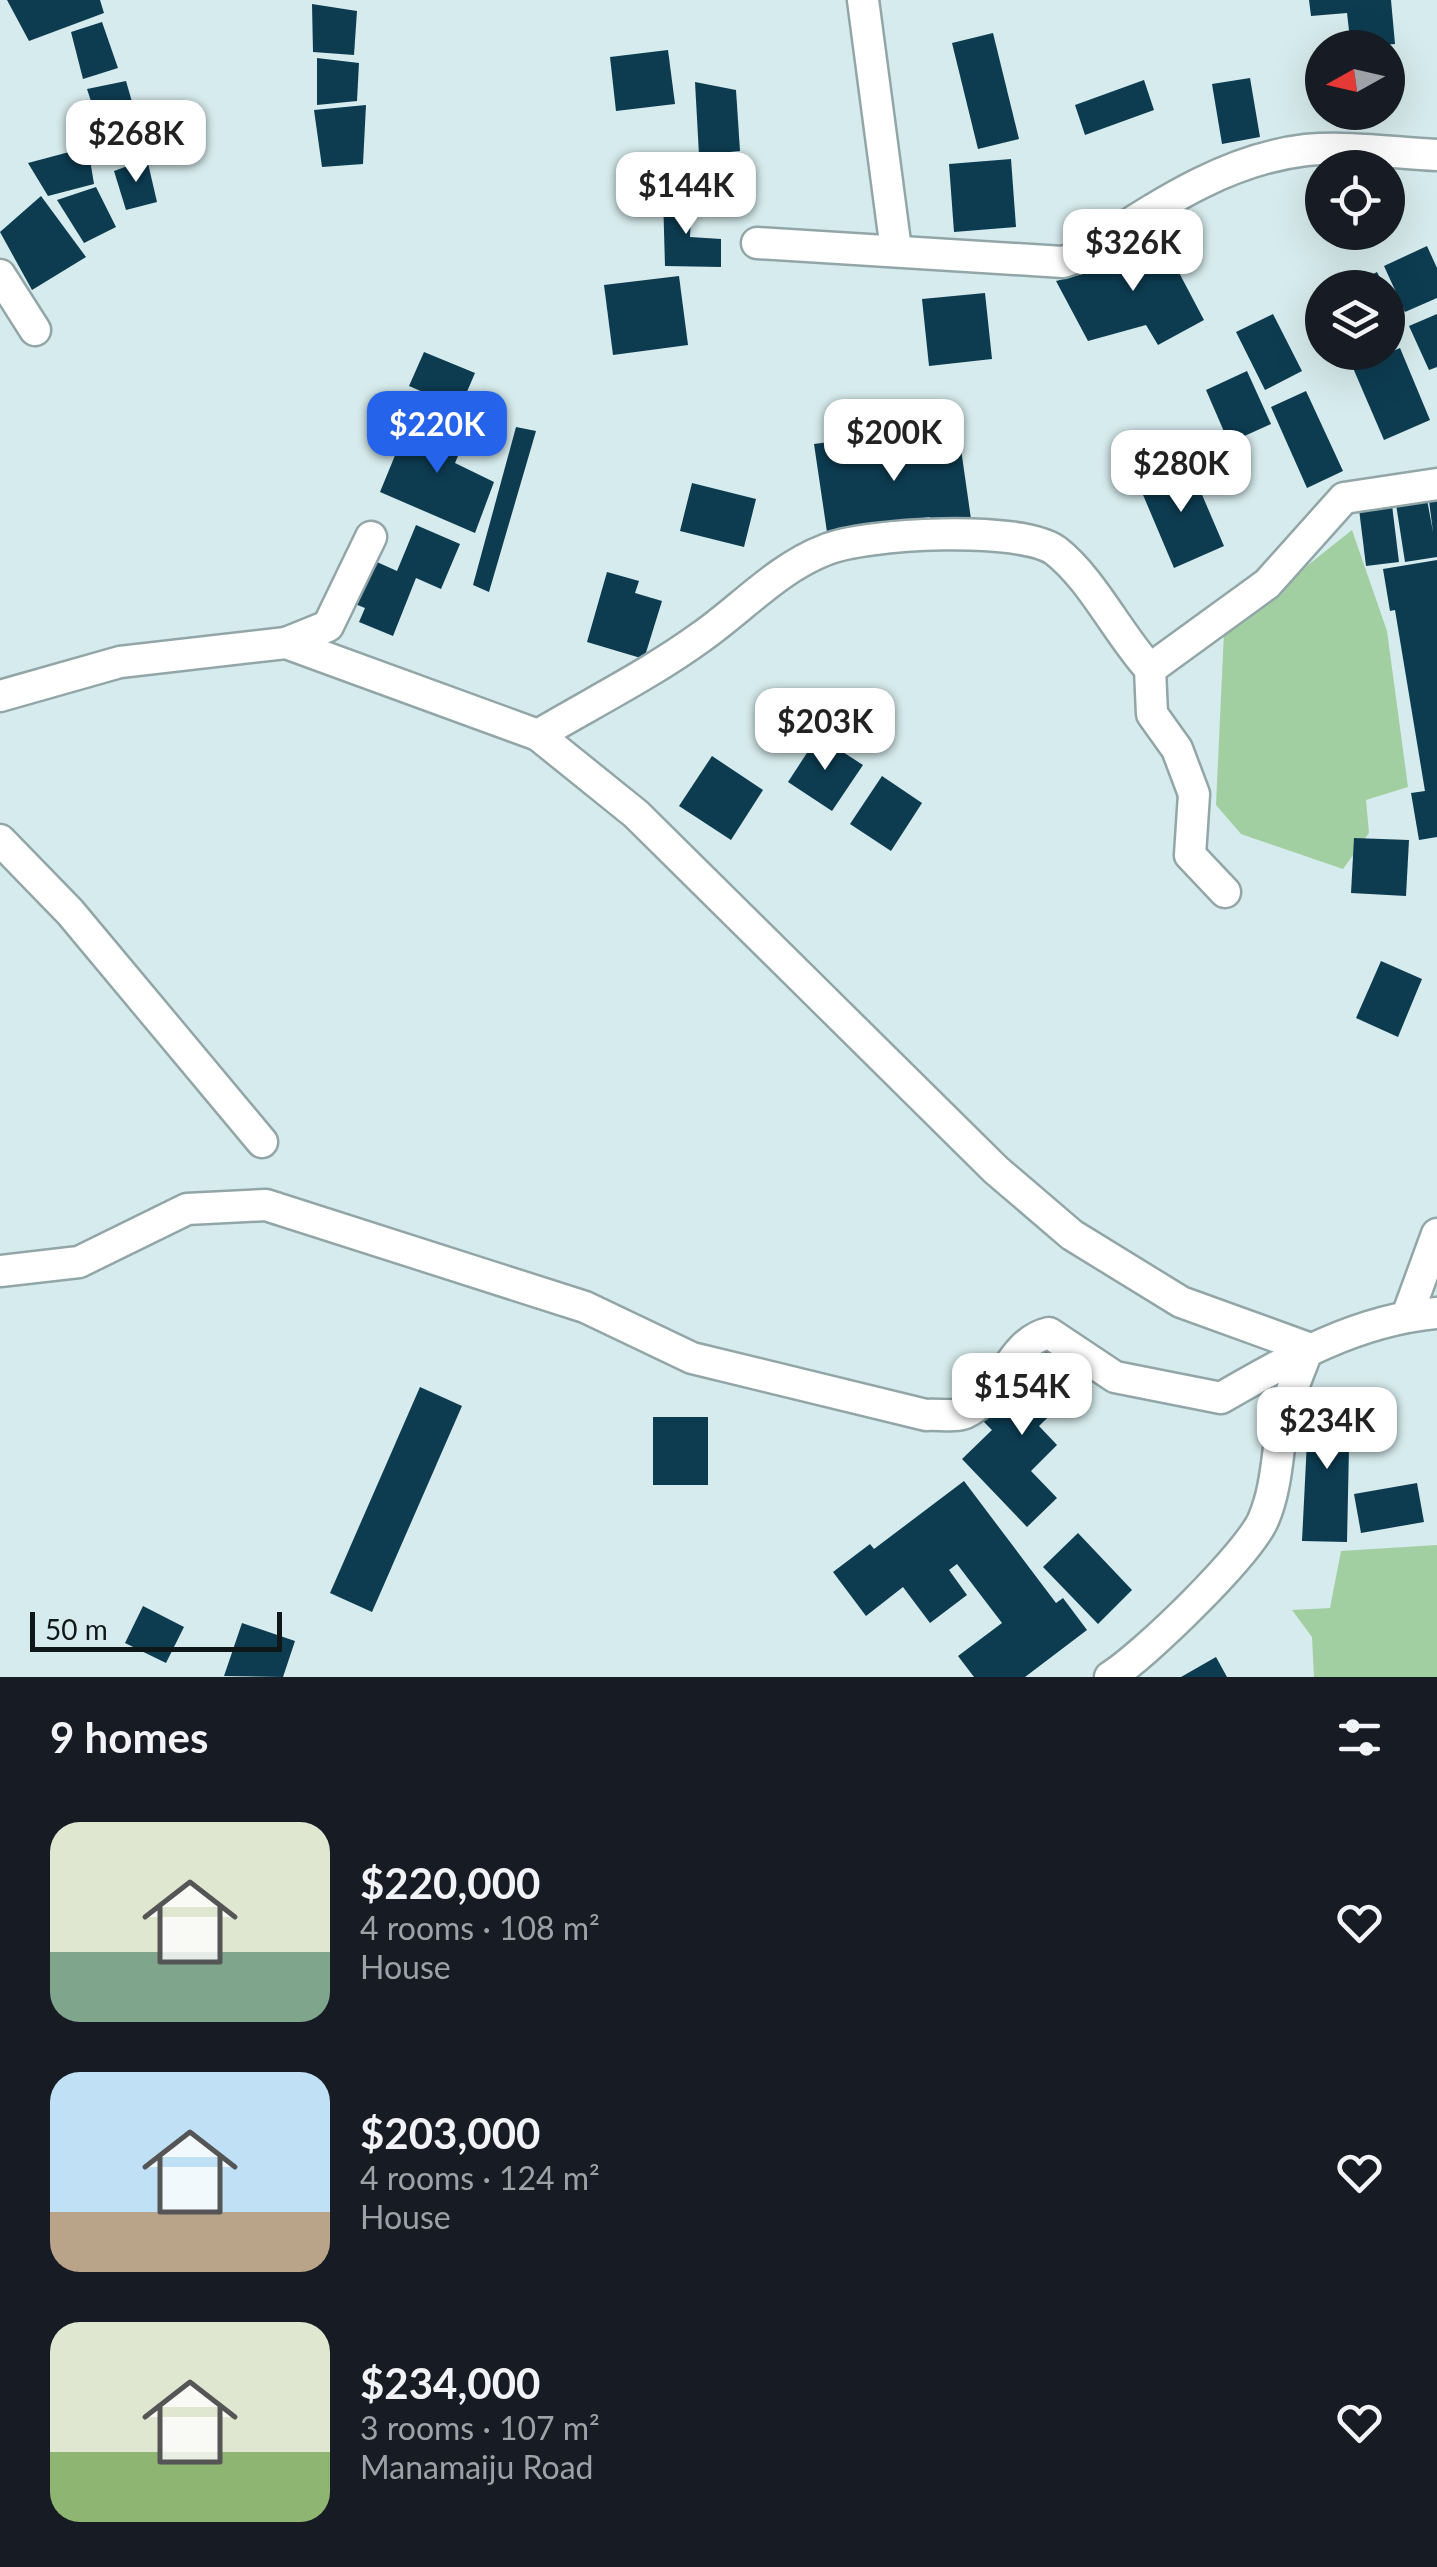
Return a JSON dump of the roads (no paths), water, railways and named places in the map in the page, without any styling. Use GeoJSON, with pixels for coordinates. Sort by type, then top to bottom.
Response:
{"type":"FeatureCollection","features":[{"type":"Feature","properties":{"kind":"street"},"geometry":{"type":"LineString","coordinates":[[863,0],[896,250]]}},
{"type":"Feature","properties":{"kind":"street"},"geometry":{"type":"LineString","coordinates":[[756,243],[1063,262],[1182,191],[1242,164],[1308,150],[1437,155]]}},
{"type":"Feature","properties":{"kind":"street"},"geometry":{"type":"LineString","coordinates":[[0,275],[35,330]]}},
{"type":"Feature","properties":{"kind":"street"},"geometry":{"type":"LineString","coordinates":[[1150,669],[1267,584],[1344,498],[1437,484]]}},
{"type":"Feature","properties":{"kind":"street"},"geometry":{"type":"LineString","coordinates":[[538,735],[700,638],[758,591],[826,549],[911,536],[1018,535],[1053,549],[1076,572],[1120,636],[1150,669],[1152,714],[1177,750],[1194,794],[1190,855],[1225,892]]}},
{"type":"Feature","properties":{"kind":"street"},"geometry":{"type":"LineString","coordinates":[[0,696],[120,662],[286,643],[328,626],[371,537]]}},
{"type":"Feature","properties":{"kind":"street"},"geometry":{"type":"LineString","coordinates":[[286,643],[538,735],[636,814],[996,1170],[1072,1235],[1180,1302],[1308,1348]]}},
{"type":"Feature","properties":{"kind":"street"},"geometry":{"type":"LineString","coordinates":[[0,840],[70,912],[262,1142]]}},
{"type":"Feature","properties":{"kind":"street"},"geometry":{"type":"LineString","coordinates":[[0,1272],[79,1262],[186,1209],[266,1205],[585,1307],[692,1358],[926,1414],[964,1414],[993,1389],[1022,1349],[1036,1336],[1049,1333],[1115,1377],[1220,1398],[1308,1348],[1422,1314],[1437,1234]]}},
{"type":"Feature","properties":{"kind":"street"},"geometry":{"type":"LineString","coordinates":[[1110,1677],[1127,1666],[1212,1584],[1264,1522],[1277,1472],[1283,1418],[1308,1348]]}}]}
